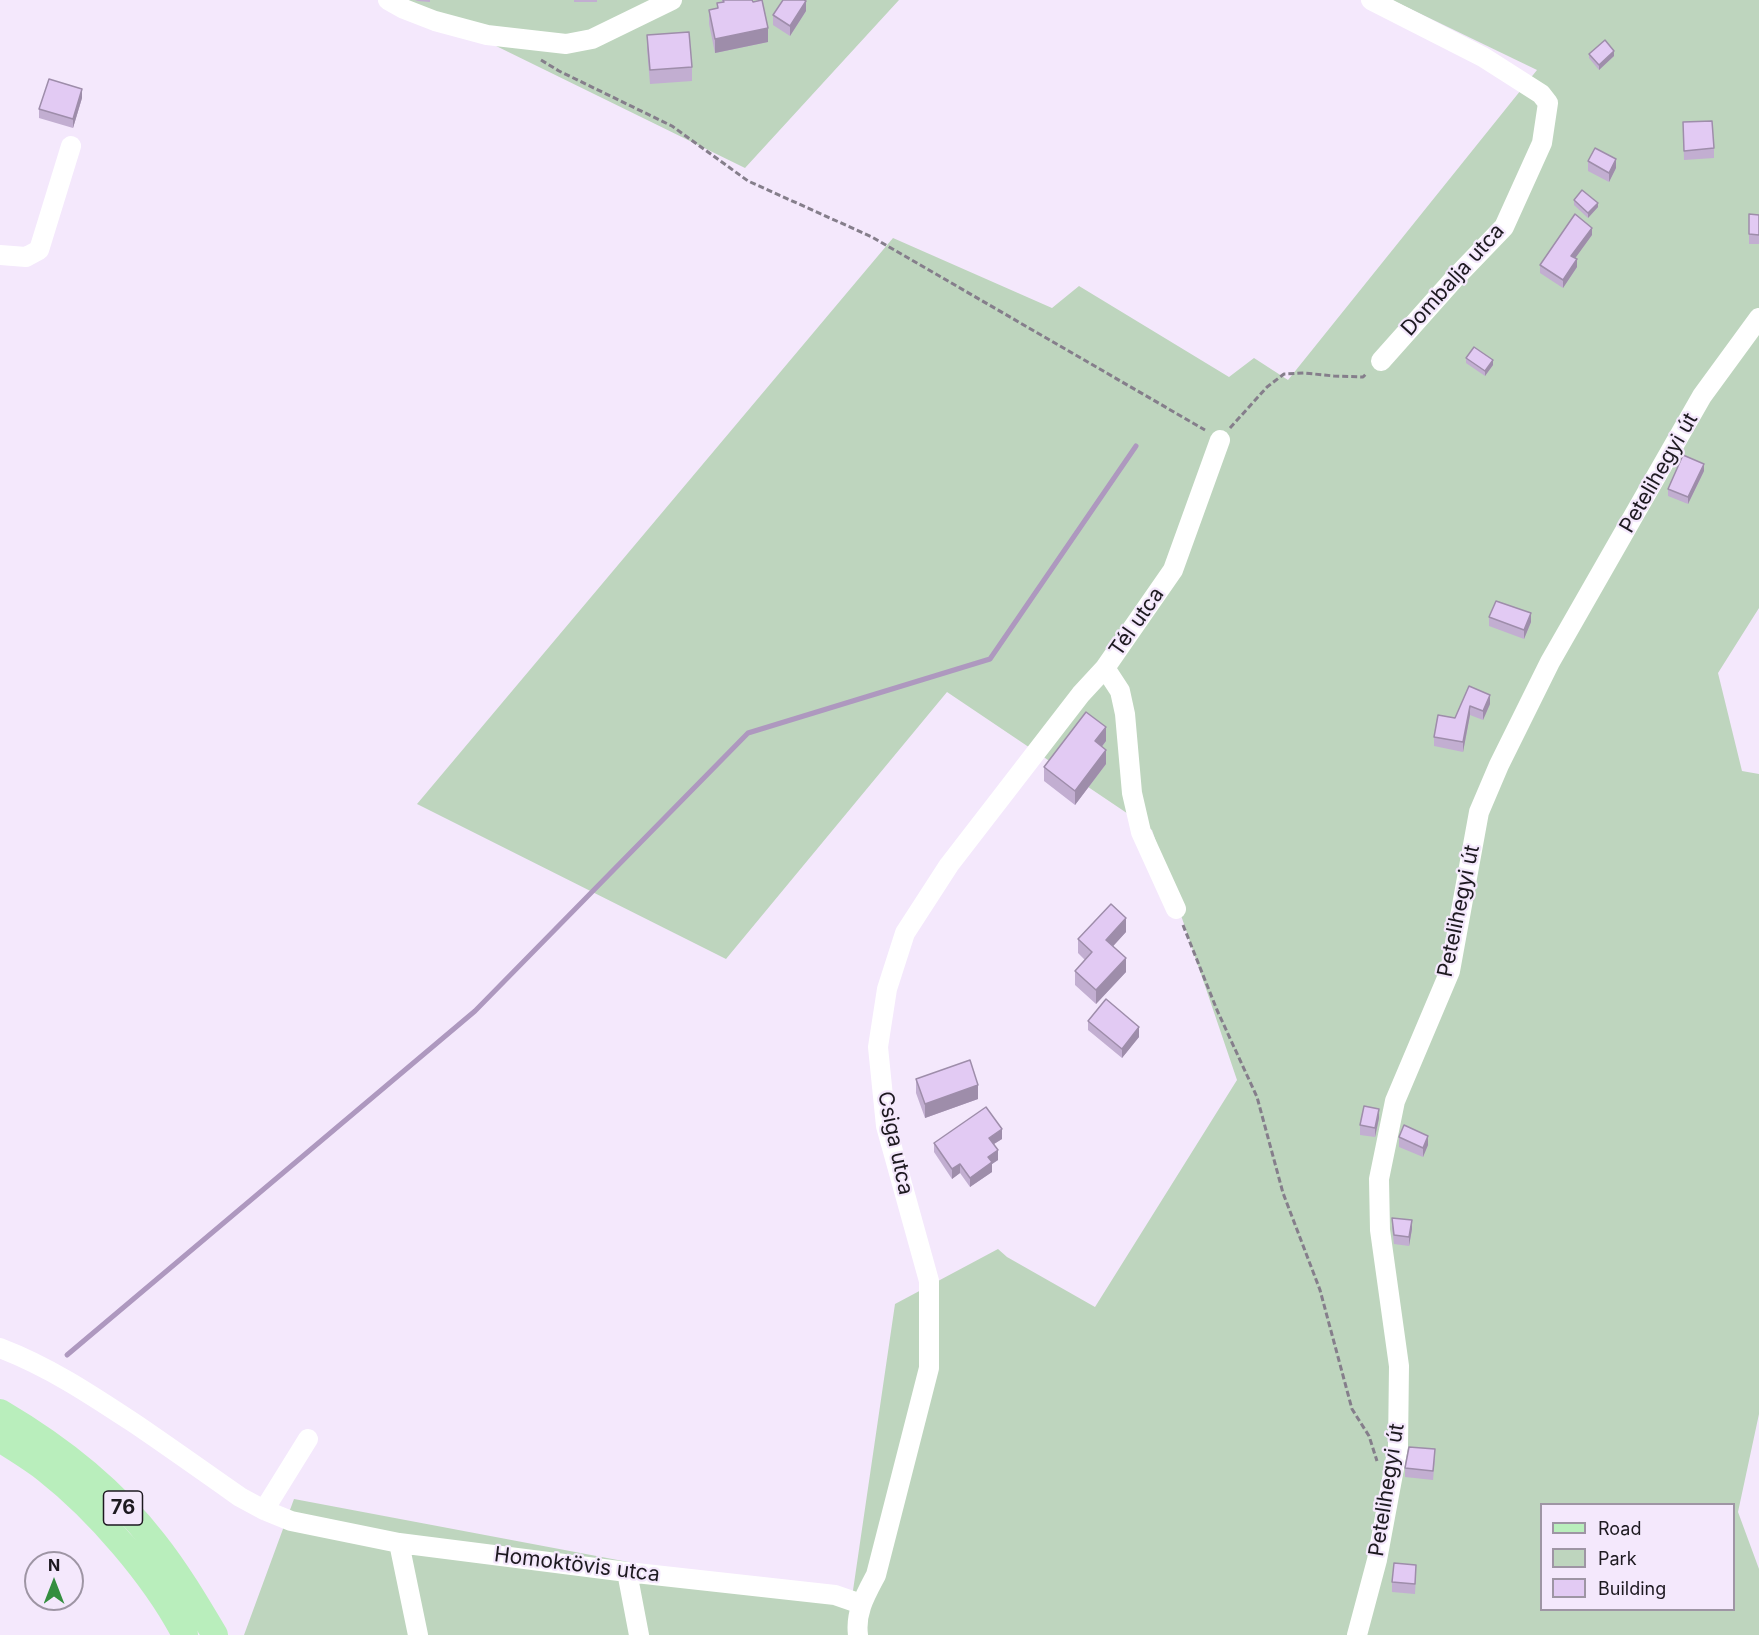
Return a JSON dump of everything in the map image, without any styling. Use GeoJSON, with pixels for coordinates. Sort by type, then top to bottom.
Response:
{"type":"FeatureCollection","features":[{"type":"Feature","properties":{"kind":"main road","name":"76"},"geometry":{"type":"LineString","coordinates":[[0,1413],[58,1450],[110,1493],[154,1542],[197,1604],[215,1635]]}},
{"type":"Feature","properties":{"kind":"main road","name":"76"},"geometry":{"type":"LineString","coordinates":[[0,1439],[46,1470],[91,1511],[138,1562],[185,1635]]}},
{"type":"Feature","properties":{"kind":"street"},"geometry":{"type":"LineString","coordinates":[[388,0],[435,21],[487,35],[566,44],[592,39],[672,0]]}},
{"type":"Feature","properties":{"kind":"street","name":"Dombalja utca"},"geometry":{"type":"LineString","coordinates":[[1371,0],[1483,57],[1540,94],[1548,103],[1542,143],[1503,227],[1381,361]]}},
{"type":"Feature","properties":{"kind":"street"},"geometry":{"type":"LineString","coordinates":[[0,255],[26,257],[39,250],[71,146]]}},
{"type":"Feature","properties":{"kind":"street","name":"Petelihegyi út"},"geometry":{"type":"LineString","coordinates":[[1358,1635],[1377,1560],[1398,1447],[1399,1366],[1380,1230],[1379,1179],[1395,1101],[1450,971],[1479,812],[1499,765],[1550,662],[1702,396],[1759,318]]}},
{"type":"Feature","properties":{"kind":"street","name":"Tél utca"},"geometry":{"type":"LineString","coordinates":[[1176,909],[1141,832],[1132,793],[1125,714],[1120,691],[1105,668],[1173,570],[1220,440]]}},
{"type":"Feature","properties":{"kind":"street","name":"Csiga utca"},"geometry":{"type":"LineString","coordinates":[[861,1604],[876,1575],[929,1368],[929,1281],[886,1126],[878,1047],[887,989],[905,933],[950,865],[1081,694],[1105,668]]}},
{"type":"Feature","properties":{"kind":"street","name":"Homoktövis utca"},"geometry":{"type":"LineString","coordinates":[[0,1348],[61,1376],[94,1396],[240,1497],[264,1510],[300,1523],[399,1543],[835,1595],[861,1604]]}},
{"type":"Feature","properties":{"kind":"street"},"geometry":{"type":"LineString","coordinates":[[264,1510],[308,1439]]}},
{"type":"Feature","properties":{"kind":"street"},"geometry":{"type":"LineString","coordinates":[[399,1543],[418,1635]]}},
{"type":"Feature","properties":{"kind":"street"},"geometry":{"type":"LineString","coordinates":[[627,1572],[639,1635]]}},
{"type":"Feature","properties":{"kind":"street"},"geometry":{"type":"LineString","coordinates":[[858,1635],[857,1626],[861,1604]]}},
{"type":"Feature","properties":{"kind":"path"},"geometry":{"type":"LineString","coordinates":[[539,58],[559,71],[672,126],[748,181],[872,237],[1220,440],[1267,387],[1284,374],[1363,377],[1381,361]]}},
{"type":"Feature","properties":{"kind":"path"},"geometry":{"type":"LineString","coordinates":[[1176,909],[1217,1010],[1257,1097],[1283,1193],[1320,1290],[1352,1409],[1369,1436],[1379,1468],[1390,1490]]}},
{"type":"Feature","properties":{"kind":"green space"},"geometry":{"type":"Polygon","coordinates":[[[408,0],[899,0],[745,168],[439,18],[408,0]]]}},
{"type":"Feature","properties":{"kind":"green space"},"geometry":{"type":"Polygon","coordinates":[[[1392,0],[1759,0],[1759,608],[1718,673],[1742,771],[1759,774],[1759,1414],[1738,1512],[1759,1569],[1759,1635],[244,1635],[294,1499],[851,1604],[895,1304],[998,1249],[1007,1257],[1095,1307],[1237,1080],[1152,830],[947,692],[726,959],[417,804],[893,238],[1052,308],[1079,286],[1229,377],[1254,358],[1288,380],[1537,70],[1392,0]]]}},
{"type":"Feature","properties":{"kind":"building"},"geometry":{"type":"Polygon","coordinates":[[[723,0],[752,0],[753,2],[762,0],[768,28],[715,39],[709,10],[718,8],[717,3],[724,2],[723,0]]]}},
{"type":"Feature","properties":{"kind":"building"},"geometry":{"type":"Polygon","coordinates":[[[783,0],[806,1],[790,26],[773,15],[783,0]]]}},
{"type":"Feature","properties":{"kind":"building"},"geometry":{"type":"Polygon","coordinates":[[[689,32],[692,67],[650,70],[647,35],[689,32]]]}},
{"type":"Feature","properties":{"kind":"building"},"geometry":{"type":"Polygon","coordinates":[[[1605,40],[1614,51],[1599,65],[1589,54],[1605,40]]]}},
{"type":"Feature","properties":{"kind":"building"},"geometry":{"type":"Polygon","coordinates":[[[49,79],[82,89],[73,119],[39,109],[49,79]]]}},
{"type":"Feature","properties":{"kind":"building"},"geometry":{"type":"Polygon","coordinates":[[[1712,121],[1714,148],[1684,151],[1683,122],[1712,121]]]}},
{"type":"Feature","properties":{"kind":"building"},"geometry":{"type":"Polygon","coordinates":[[[1595,148],[1616,159],[1609,173],[1588,161],[1595,148]]]}},
{"type":"Feature","properties":{"kind":"building"},"geometry":{"type":"Polygon","coordinates":[[[1582,190],[1598,203],[1588,213],[1574,200],[1582,190]]]}},
{"type":"Feature","properties":{"kind":"building"},"geometry":{"type":"Polygon","coordinates":[[[1575,214],[1592,228],[1571,256],[1577,259],[1563,280],[1540,265],[1575,214]]]}},
{"type":"Feature","properties":{"kind":"building"},"geometry":{"type":"Polygon","coordinates":[[[1749,214],[1759,215],[1759,235],[1749,234],[1749,214]]]}},
{"type":"Feature","properties":{"kind":"building"},"geometry":{"type":"Polygon","coordinates":[[[1474,347],[1493,360],[1485,371],[1466,358],[1474,347]]]}},
{"type":"Feature","properties":{"kind":"building"},"geometry":{"type":"Polygon","coordinates":[[[1683,455],[1704,464],[1688,497],[1668,489],[1683,455]]]}},
{"type":"Feature","properties":{"kind":"building"},"geometry":{"type":"Polygon","coordinates":[[[1496,601],[1531,613],[1524,630],[1489,617],[1496,601]]]}},
{"type":"Feature","properties":{"kind":"building"},"geometry":{"type":"Polygon","coordinates":[[[1469,686],[1490,695],[1483,711],[1470,706],[1463,742],[1434,737],[1438,715],[1455,718],[1469,686]]]}},
{"type":"Feature","properties":{"kind":"building"},"geometry":{"type":"Polygon","coordinates":[[[1086,712],[1106,727],[1095,741],[1106,750],[1075,791],[1044,767],[1086,712]]]}},
{"type":"Feature","properties":{"kind":"building"},"geometry":{"type":"Polygon","coordinates":[[[1111,904],[1126,918],[1106,940],[1126,958],[1096,990],[1075,971],[1092,952],[1078,939],[1111,904]]]}},
{"type":"Feature","properties":{"kind":"building"},"geometry":{"type":"Polygon","coordinates":[[[1106,999],[1139,1027],[1122,1049],[1088,1021],[1106,999]]]}},
{"type":"Feature","properties":{"kind":"building"},"geometry":{"type":"Polygon","coordinates":[[[970,1060],[978,1085],[925,1104],[916,1079],[970,1060]]]}},
{"type":"Feature","properties":{"kind":"building"},"geometry":{"type":"Polygon","coordinates":[[[1364,1106],[1379,1109],[1375,1128],[1360,1125],[1364,1106]]]}},
{"type":"Feature","properties":{"kind":"building"},"geometry":{"type":"Polygon","coordinates":[[[986,1107],[1002,1129],[989,1138],[998,1150],[988,1157],[992,1162],[970,1178],[960,1164],[952,1169],[934,1143],[986,1107]]]}},
{"type":"Feature","properties":{"kind":"building"},"geometry":{"type":"Polygon","coordinates":[[[1404,1125],[1428,1136],[1423,1148],[1399,1137],[1404,1125]]]}},
{"type":"Feature","properties":{"kind":"building"},"geometry":{"type":"Polygon","coordinates":[[[1392,1218],[1412,1220],[1409,1237],[1394,1235],[1392,1218]]]}},
{"type":"Feature","properties":{"kind":"building"},"geometry":{"type":"Polygon","coordinates":[[[1409,1447],[1435,1449],[1433,1471],[1405,1468],[1409,1447]]]}},
{"type":"Feature","properties":{"kind":"building"},"geometry":{"type":"Polygon","coordinates":[[[1394,1563],[1416,1565],[1415,1584],[1392,1582],[1394,1563]]]}},
{"type":"Feature","properties":{"kind":"waterway"},"geometry":{"type":"LineString","coordinates":[[67,1355],[475,1011],[748,733],[990,659],[1136,446]]}}]}
